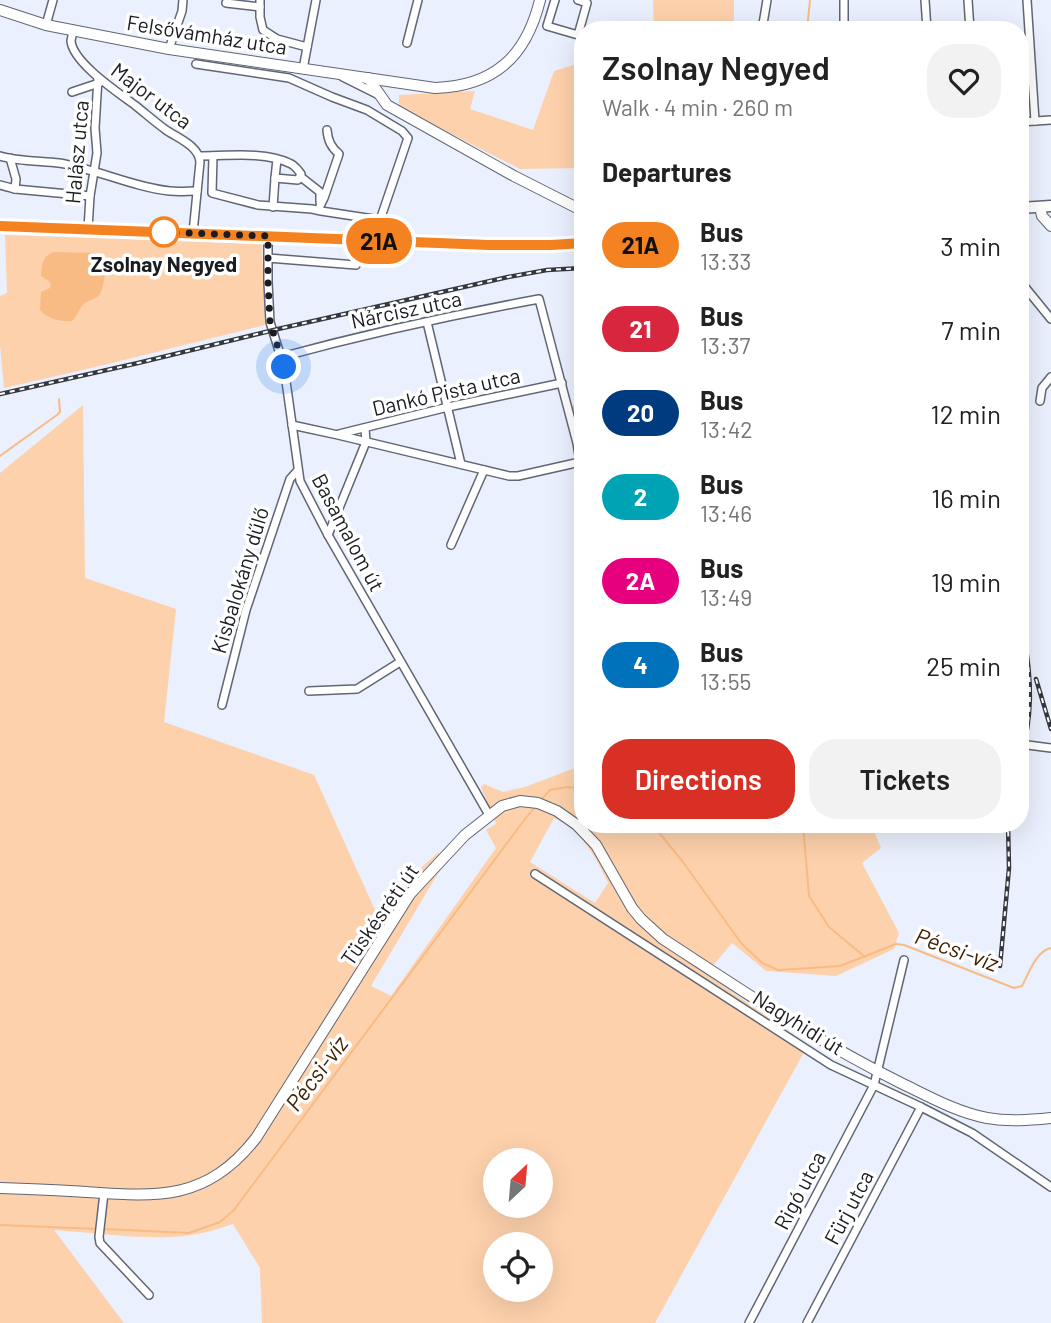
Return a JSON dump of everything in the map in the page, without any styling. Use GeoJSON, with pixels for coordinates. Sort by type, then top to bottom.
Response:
{"type":"FeatureCollection","features":[{"type":"Feature","properties":{"kind":"main road"},"geometry":{"type":"LineString","coordinates":[[0,226],[489,245],[574,244]]}},
{"type":"Feature","properties":{"kind":"street"},"geometry":{"type":"LineString","coordinates":[[46,25],[53,0]]}},
{"type":"Feature","properties":{"kind":"street"},"geometry":{"type":"LineString","coordinates":[[169,49],[183,0]]}},
{"type":"Feature","properties":{"kind":"street"},"geometry":{"type":"LineString","coordinates":[[303,69],[316,0]]}},
{"type":"Feature","properties":{"kind":"street"},"geometry":{"type":"LineString","coordinates":[[407,43],[418,0]]}},
{"type":"Feature","properties":{"kind":"street","name":"Felsővámház utca"},"geometry":{"type":"LineString","coordinates":[[0,10],[46,25],[169,49],[381,81],[448,88],[476,82],[497,71],[513,58],[526,39],[540,0]]}},
{"type":"Feature","properties":{"kind":"street"},"geometry":{"type":"LineString","coordinates":[[555,0],[547,26],[574,34]]}},
{"type":"Feature","properties":{"kind":"street"},"geometry":{"type":"LineString","coordinates":[[578,0],[587,1],[582,21]]}},
{"type":"Feature","properties":{"kind":"street"},"geometry":{"type":"LineString","coordinates":[[764,21],[767,0]]}},
{"type":"Feature","properties":{"kind":"street"},"geometry":{"type":"LineString","coordinates":[[844,0],[844,21]]}},
{"type":"Feature","properties":{"kind":"street"},"geometry":{"type":"LineString","coordinates":[[925,0],[926,21]]}},
{"type":"Feature","properties":{"kind":"street"},"geometry":{"type":"LineString","coordinates":[[968,0],[969,21]]}},
{"type":"Feature","properties":{"kind":"street"},"geometry":{"type":"LineString","coordinates":[[1027,0],[1028,21]]}},
{"type":"Feature","properties":{"kind":"street"},"geometry":{"type":"LineString","coordinates":[[226,3],[260,4],[262,30],[277,39],[307,47]]}},
{"type":"Feature","properties":{"kind":"street","name":"Major utca"},"geometry":{"type":"LineString","coordinates":[[73,31],[71,41],[74,50],[99,80],[190,145],[199,156],[193,233]]}},
{"type":"Feature","properties":{"kind":"street"},"geometry":{"type":"LineString","coordinates":[[1029,35],[1034,121]]}},
{"type":"Feature","properties":{"kind":"street"},"geometry":{"type":"LineString","coordinates":[[196,64],[289,78],[367,110],[386,120],[408,138],[380,220],[319,208],[258,205],[212,193],[213,156]]}},
{"type":"Feature","properties":{"kind":"street"},"geometry":{"type":"LineString","coordinates":[[340,75],[383,97]]}},
{"type":"Feature","properties":{"kind":"street"},"geometry":{"type":"LineString","coordinates":[[368,78],[393,108],[574,206]]}},
{"type":"Feature","properties":{"kind":"street"},"geometry":{"type":"LineString","coordinates":[[72,92],[99,80]]}},
{"type":"Feature","properties":{"kind":"street","name":"Halász utca"},"geometry":{"type":"LineString","coordinates":[[88,229],[97,153],[95,128],[99,80]]}},
{"type":"Feature","properties":{"kind":"street"},"geometry":{"type":"LineString","coordinates":[[381,81],[383,97]]}},
{"type":"Feature","properties":{"kind":"street"},"geometry":{"type":"LineString","coordinates":[[383,97],[396,83]]}},
{"type":"Feature","properties":{"kind":"street"},"geometry":{"type":"LineString","coordinates":[[1029,121],[1051,120]]}},
{"type":"Feature","properties":{"kind":"street"},"geometry":{"type":"LineString","coordinates":[[319,208],[339,154],[332,148],[327,130]]}},
{"type":"Feature","properties":{"kind":"street"},"geometry":{"type":"LineString","coordinates":[[0,156],[60,163],[161,189],[197,191]]}},
{"type":"Feature","properties":{"kind":"street"},"geometry":{"type":"LineString","coordinates":[[199,156],[257,156],[292,164],[301,177],[320,192],[319,208]]}},
{"type":"Feature","properties":{"kind":"street"},"geometry":{"type":"LineString","coordinates":[[10,158],[16,179],[15,189]]}},
{"type":"Feature","properties":{"kind":"street"},"geometry":{"type":"LineString","coordinates":[[273,207],[276,159]]}},
{"type":"Feature","properties":{"kind":"street"},"geometry":{"type":"LineString","coordinates":[[275,178],[298,180],[301,177]]}},
{"type":"Feature","properties":{"kind":"street"},"geometry":{"type":"LineString","coordinates":[[0,186],[90,196]]}},
{"type":"Feature","properties":{"kind":"street"},"geometry":{"type":"LineString","coordinates":[[1046,206],[1042,216],[1051,226]]}},
{"type":"Feature","properties":{"kind":"street","name":"Basamalom út"},"geometry":{"type":"LineString","coordinates":[[268,236],[270,322],[281,357],[300,481],[328,535],[489,815]]}},
{"type":"Feature","properties":{"kind":"street"},"geometry":{"type":"LineString","coordinates":[[268,257],[356,265]]}},
{"type":"Feature","properties":{"kind":"street"},"geometry":{"type":"LineString","coordinates":[[1029,292],[1051,319]]}},
{"type":"Feature","properties":{"kind":"street","name":"Nárcisz utca"},"geometry":{"type":"LineString","coordinates":[[281,357],[342,340],[539,299],[562,383]]}},
{"type":"Feature","properties":{"kind":"street"},"geometry":{"type":"LineString","coordinates":[[427,322],[461,464]]}},
{"type":"Feature","properties":{"kind":"street"},"geometry":{"type":"LineString","coordinates":[[1040,401],[1042,388],[1051,377]]}},
{"type":"Feature","properties":{"kind":"street"},"geometry":{"type":"LineString","coordinates":[[562,383],[574,431]]}},
{"type":"Feature","properties":{"kind":"street","name":"Dankó Pista utca"},"geometry":{"type":"LineString","coordinates":[[338,435],[448,407],[562,383]]}},
{"type":"Feature","properties":{"kind":"street"},"geometry":{"type":"LineString","coordinates":[[292,425],[509,476],[574,463]]}},
{"type":"Feature","properties":{"kind":"street"},"geometry":{"type":"LineString","coordinates":[[328,535],[366,442],[365,428]]}},
{"type":"Feature","properties":{"kind":"street","name":"Kisbalokány dűlő"},"geometry":{"type":"LineString","coordinates":[[222,705],[250,597],[290,479],[298,470]]}},
{"type":"Feature","properties":{"kind":"street"},"geometry":{"type":"LineString","coordinates":[[451,545],[484,470]]}},
{"type":"Feature","properties":{"kind":"street"},"geometry":{"type":"LineString","coordinates":[[309,691],[357,689],[400,662]]}},
{"type":"Feature","properties":{"kind":"street"},"geometry":{"type":"LineString","coordinates":[[1029,745],[1051,748]]}},
{"type":"Feature","properties":{"kind":"street","name":"Tüskésréti út"},"geometry":{"type":"LineString","coordinates":[[0,1188],[149,1195],[175,1192],[212,1178],[239,1158],[264,1126],[410,894],[466,835],[489,815],[507,804],[520,801],[545,805],[574,823]]}},
{"type":"Feature","properties":{"kind":"street","name":"Tüskésréti út"},"geometry":{"type":"LineString","coordinates":[[586,833],[603,856],[628,904],[640,919],[663,939],[798,1027],[939,1102],[979,1116],[1002,1120],[1051,1118]]}},
{"type":"Feature","properties":{"kind":"street","name":"Nagyhidi út"},"geometry":{"type":"LineString","coordinates":[[535,874],[831,1065],[972,1133],[1051,1187]]}},
{"type":"Feature","properties":{"kind":"street","name":"Rigó utca"},"geometry":{"type":"LineString","coordinates":[[749,1323],[874,1085],[904,960]]}},
{"type":"Feature","properties":{"kind":"street","name":"Fürj utca"},"geometry":{"type":"LineString","coordinates":[[807,1323],[921,1107]]}},
{"type":"Feature","properties":{"kind":"street"},"geometry":{"type":"LineString","coordinates":[[104,1193],[99,1241],[149,1295]]}},
{"type":"Feature","properties":{"kind":"shaded area"},"geometry":{"type":"Polygon","coordinates":[[[653,0],[734,0],[734,21],[654,21],[653,0]]]}},
{"type":"Feature","properties":{"kind":"shaded area"},"geometry":{"type":"Polygon","coordinates":[[[574,65],[574,168],[520,169],[399,107],[399,95],[475,91],[470,109],[533,130],[554,71],[574,65]]]}},
{"type":"Feature","properties":{"kind":"shaded area"},"geometry":{"type":"Polygon","coordinates":[[[5,235],[262,244],[265,325],[4,388],[0,345],[0,296],[7,293],[5,235]]]}},
{"type":"Feature","properties":{"kind":"shaded area"},"geometry":{"type":"Polygon","coordinates":[[[54,252],[94,253],[101,256],[104,263],[100,294],[83,305],[72,321],[54,319],[40,310],[41,292],[50,288],[51,284],[41,276],[42,264],[47,256],[54,252]]]}},
{"type":"Feature","properties":{"kind":"shaded area"},"geometry":{"type":"Polygon","coordinates":[[[83,405],[85,578],[176,609],[164,722],[314,775],[380,921],[415,873],[439,852],[441,868],[371,986],[391,996],[496,848],[486,830],[496,824],[481,787],[484,784],[503,792],[525,787],[574,768],[574,832],[554,818],[530,862],[595,903],[608,883],[593,854],[575,833],[875,833],[881,848],[862,863],[899,933],[894,949],[836,976],[766,971],[732,943],[706,974],[808,1045],[655,1323],[262,1323],[260,1268],[233,1224],[198,1234],[169,1237],[54,1230],[124,1323],[0,1323],[0,473],[83,405]]]}},
{"type":"Feature","properties":{"kind":"waterway"},"geometry":{"type":"LineString","coordinates":[[808,21],[810,0]]}},
{"type":"Feature","properties":{"kind":"waterway"},"geometry":{"type":"LineString","coordinates":[[0,456],[57,415],[60,412],[59,399]]}},
{"type":"Feature","properties":{"kind":"waterway"},"geometry":{"type":"LineString","coordinates":[[574,406],[574,410]]}},
{"type":"Feature","properties":{"kind":"waterway","name":"Pécsi-víz"},"geometry":{"type":"LineString","coordinates":[[540,801],[550,790],[574,788]]}},
{"type":"Feature","properties":{"kind":"waterway","name":"Pécsi-víz"},"geometry":{"type":"LineString","coordinates":[[104,1229],[189,1233],[220,1222],[234,1210],[534,808]]}},
{"type":"Feature","properties":{"kind":"waterway","name":"Pécsi-víz"},"geometry":{"type":"LineString","coordinates":[[659,833],[741,943],[762,963],[778,970],[840,966],[896,944],[1014,988],[1022,986],[1037,958],[1051,948]]}},
{"type":"Feature","properties":{"kind":"waterway"},"geometry":{"type":"LineString","coordinates":[[804,833],[809,896],[829,927],[865,957]]}},
{"type":"Feature","properties":{"kind":"waterway","name":"Pécsi-víz"},"geometry":{"type":"LineString","coordinates":[[0,1225],[98,1229]]}},
{"type":"Feature","properties":{"kind":"railway"},"geometry":{"type":"LineString","coordinates":[[0,394],[508,277],[574,268]]}},
{"type":"Feature","properties":{"kind":"railway"},"geometry":{"type":"LineString","coordinates":[[1029,668],[1029,708]]}},
{"type":"Feature","properties":{"kind":"railway"},"geometry":{"type":"LineString","coordinates":[[1036,679],[1051,729]]}},
{"type":"Feature","properties":{"kind":"railway"},"geometry":{"type":"LineString","coordinates":[[1000,966],[1009,868],[1008,833]]}},
{"type":"Feature","properties":{"kind":"bus line","name":"21A"},"geometry":{"type":"LineString","coordinates":[[0,226],[489,245],[574,244]]}},
{"type":"Feature","properties":{"kind":"place","name":"Zsolnay Negyed"},"geometry":{"type":"Point","coordinates":[164,232]}},
{"type":"Feature","properties":{"kind":"route"},"geometry":{"type":"LineString","coordinates":[[164,232],[268,236],[270,322],[284,367]]}}]}
